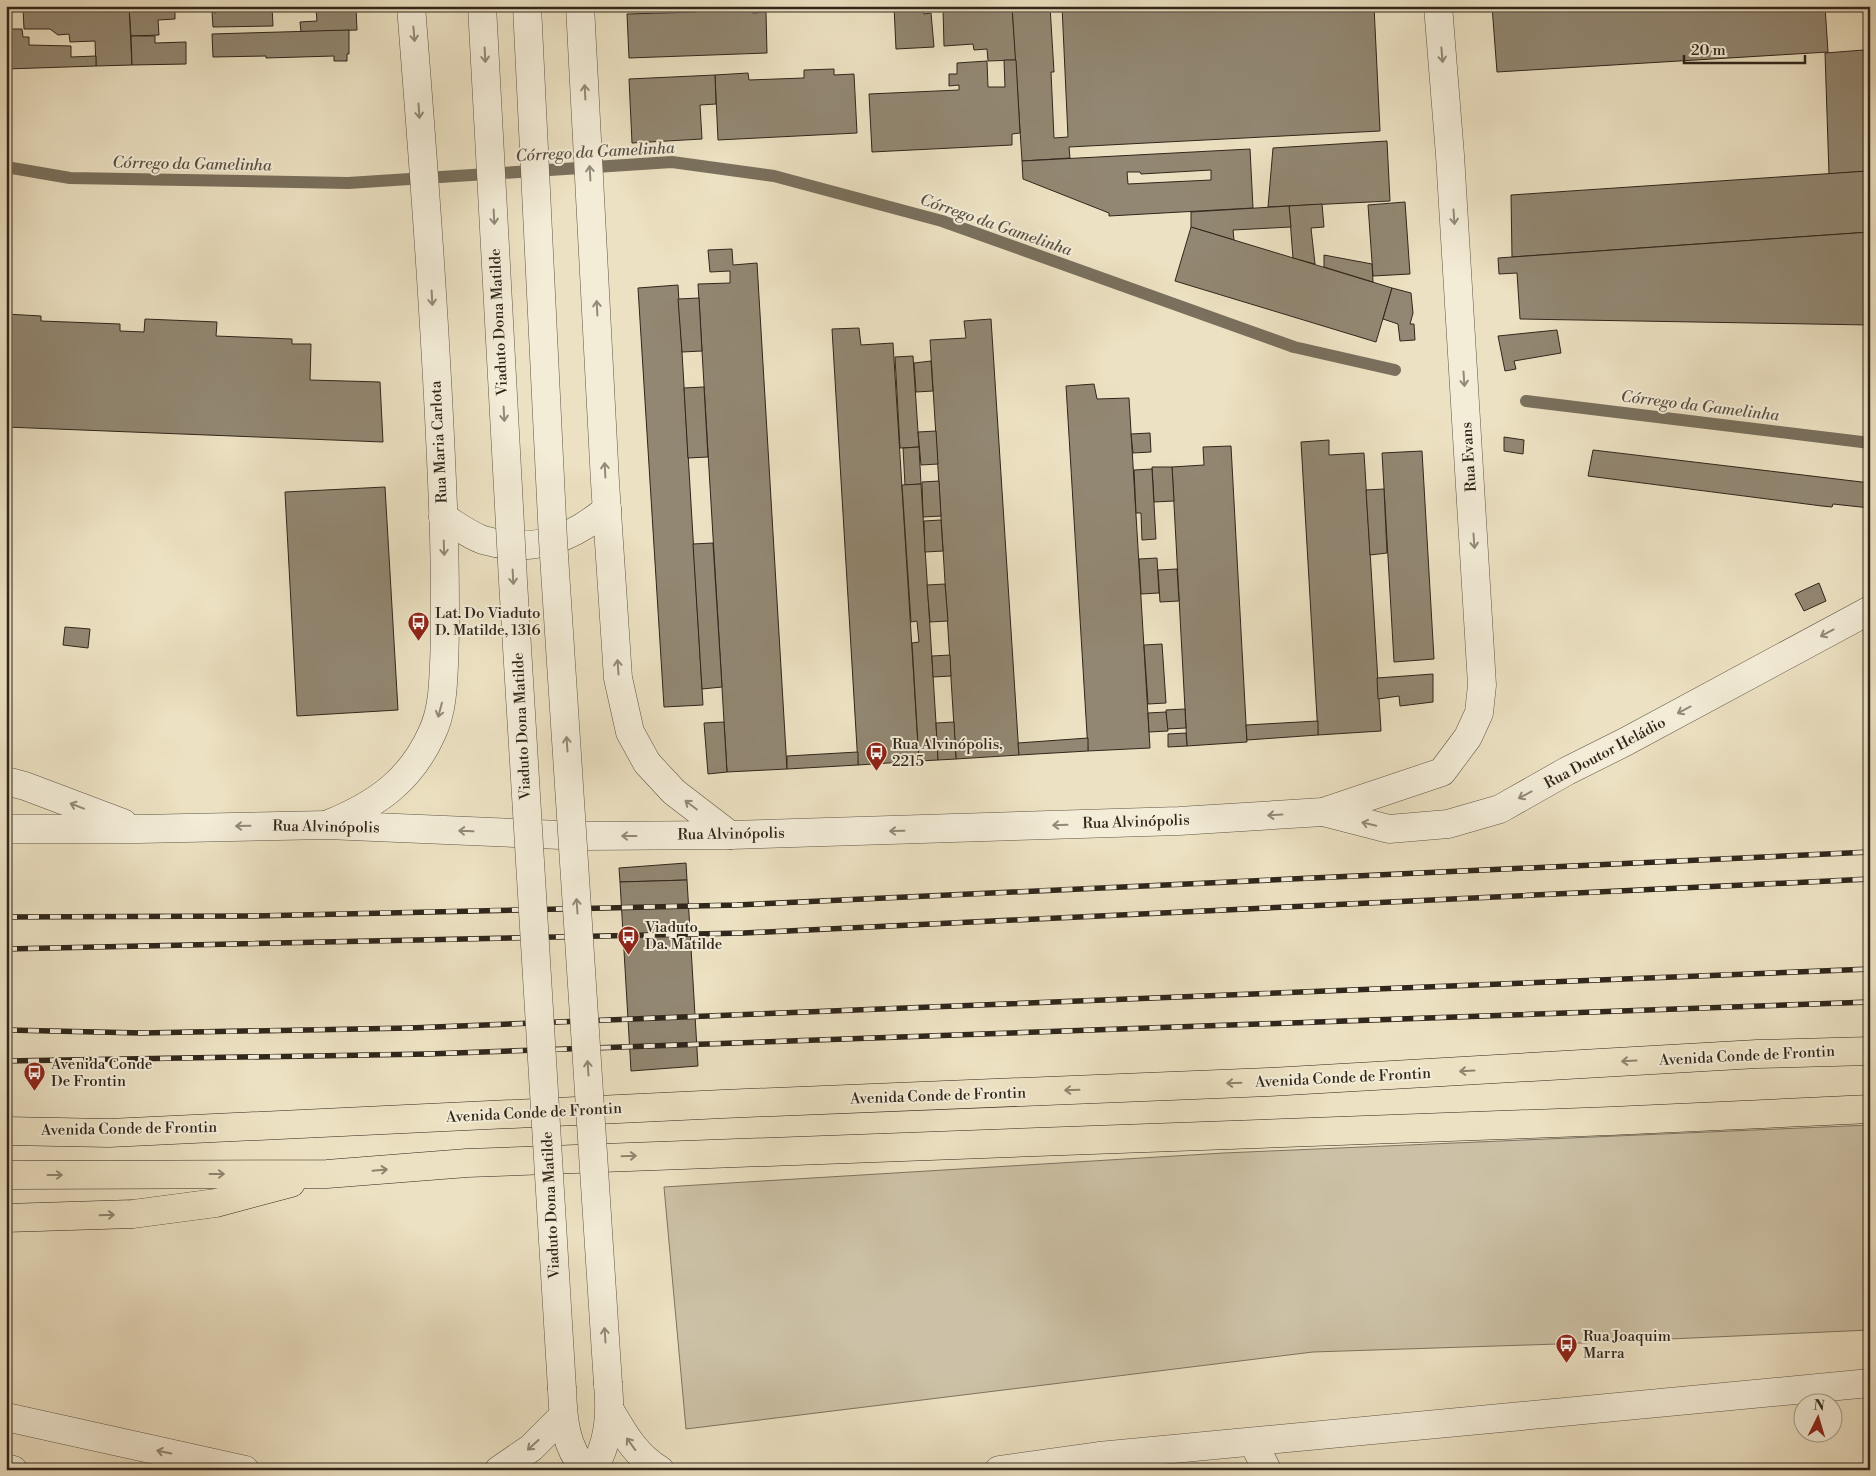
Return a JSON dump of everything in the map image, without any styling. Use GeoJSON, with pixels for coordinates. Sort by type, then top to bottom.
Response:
{"type":"FeatureCollection","features":[{"type":"Feature","properties":{"kind":"highway","name":"Avenida Conde de Frontin"},"geometry":{"type":"LineString","coordinates":[[6,1131],[119,1132],[723,1104],[1269,1082],[1747,1055],[1870,1051]]}},
{"type":"Feature","properties":{"kind":"highway"},"geometry":{"type":"LineString","coordinates":[[6,1175],[327,1174],[467,1163],[1612,1121],[1870,1109]]}},
{"type":"Feature","properties":{"kind":"highway"},"geometry":{"type":"LineString","coordinates":[[6,1218],[133,1214],[216,1203],[327,1174]]}},
{"type":"Feature","properties":{"kind":"street","name":"Rua Maria Carlota"},"geometry":{"type":"LineString","coordinates":[[327,825],[353,814],[378,800],[402,780],[416,763],[433,732],[442,704],[446,614],[443,517],[412,6]]}},
{"type":"Feature","properties":{"kind":"street","name":"Viaduto Dona Matilde"},"geometry":{"type":"LineString","coordinates":[[482,6],[513,581],[563,1416]]}},
{"type":"Feature","properties":{"kind":"street"},"geometry":{"type":"LineString","coordinates":[[528,6],[554,540],[609,1397],[608,1432],[602,1454],[593,1470]]}},
{"type":"Feature","properties":{"kind":"street"},"geometry":{"type":"LineString","coordinates":[[580,6],[618,678],[630,732],[648,763],[674,792],[730,835]]}},
{"type":"Feature","properties":{"kind":"street","name":"Rua Evans"},"geometry":{"type":"LineString","coordinates":[[1323,812],[1442,772],[1468,737],[1479,713],[1482,686],[1480,628],[1450,155],[1438,6]]}},
{"type":"Feature","properties":{"kind":"street"},"geometry":{"type":"LineString","coordinates":[[443,517],[462,530],[482,540],[528,546],[550,542],[571,534],[590,523],[607,509]]}},
{"type":"Feature","properties":{"kind":"street","name":"Rua Doutor Heládio"},"geometry":{"type":"LineString","coordinates":[[1323,812],[1389,829],[1448,824],[1500,809],[1567,771],[1625,742],[1870,610]]}},
{"type":"Feature","properties":{"kind":"street","name":"Rua Alvinópolis"},"geometry":{"type":"LineString","coordinates":[[6,781],[25,786],[138,829]]}},
{"type":"Feature","properties":{"kind":"street","name":"Rua Alvinópolis"},"geometry":{"type":"LineString","coordinates":[[6,829],[138,829],[327,825],[584,836],[730,835],[1179,821],[1323,812]]}},
{"type":"Feature","properties":{"kind":"street"},"geometry":{"type":"LineString","coordinates":[[999,1470],[1098,1463],[1253,1442],[1870,1383]]}},
{"type":"Feature","properties":{"kind":"street"},"geometry":{"type":"LineString","coordinates":[[609,1397],[632,1446],[649,1463],[660,1470]]}},
{"type":"Feature","properties":{"kind":"street"},"geometry":{"type":"LineString","coordinates":[[500,1470],[531,1448],[563,1416]]}},
{"type":"Feature","properties":{"kind":"street"},"geometry":{"type":"LineString","coordinates":[[563,1416],[570,1445],[578,1462],[586,1470]]}},
{"type":"Feature","properties":{"kind":"street"},"geometry":{"type":"LineString","coordinates":[[6,1417],[245,1470]]}},
{"type":"Feature","properties":{"kind":"street"},"geometry":{"type":"LineString","coordinates":[[1253,1442],[1267,1470]]}},
{"type":"Feature","properties":{"kind":"street"},"geometry":{"type":"LineString","coordinates":[[6,1468],[13,1470]]}},
{"type":"Feature","properties":{"kind":"shaded area"},"geometry":{"type":"Polygon","coordinates":[[[1870,1125],[1870,1330],[1558,1344],[1313,1352],[686,1429],[664,1187],[1224,1153],[1870,1125]]]}},
{"type":"Feature","properties":{"kind":"building"},"geometry":{"type":"Polygon","coordinates":[[[175,6],[175,19],[158,20],[159,35],[131,36],[129,7],[175,6]]]}},
{"type":"Feature","properties":{"kind":"building"},"geometry":{"type":"Polygon","coordinates":[[[215,6],[272,6],[273,26],[213,27],[212,12],[216,13],[215,6]]]}},
{"type":"Feature","properties":{"kind":"building"},"geometry":{"type":"Polygon","coordinates":[[[702,6],[753,6],[753,13],[766,12],[767,53],[629,58],[627,14],[696,12],[695,9],[702,9],[702,6]]]}},
{"type":"Feature","properties":{"kind":"building"},"geometry":{"type":"Polygon","coordinates":[[[894,6],[923,6],[924,14],[931,13],[934,47],[896,49],[894,6]]]}},
{"type":"Feature","properties":{"kind":"building"},"geometry":{"type":"Polygon","coordinates":[[[931,6],[1012,6],[1016,60],[988,61],[987,49],[974,50],[973,44],[944,46],[943,8],[931,9],[931,6]]]}},
{"type":"Feature","properties":{"kind":"building"},"geometry":{"type":"Polygon","coordinates":[[[1012,6],[1050,6],[1054,72],[1051,72],[1054,138],[1068,137],[1062,6],[1374,6],[1380,131],[1069,147],[1070,158],[1022,161],[1012,6]]]}},
{"type":"Feature","properties":{"kind":"building"},"geometry":{"type":"Polygon","coordinates":[[[1492,6],[1825,6],[1828,52],[1497,72],[1492,6]]]}},
{"type":"Feature","properties":{"kind":"building"},"geometry":{"type":"Polygon","coordinates":[[[129,7],[132,65],[96,66],[95,41],[70,42],[69,34],[58,35],[50,29],[24,29],[23,8],[129,7]]]}},
{"type":"Feature","properties":{"kind":"building"},"geometry":{"type":"Polygon","coordinates":[[[356,8],[357,30],[301,32],[300,22],[317,21],[316,9],[356,8]]]}},
{"type":"Feature","properties":{"kind":"building"},"geometry":{"type":"Polygon","coordinates":[[[11,29],[22,29],[23,37],[29,37],[29,45],[71,46],[71,57],[96,56],[96,66],[6,69],[6,37],[11,37],[11,29]]]}},
{"type":"Feature","properties":{"kind":"building"},"geometry":{"type":"Polygon","coordinates":[[[349,30],[349,54],[347,54],[347,61],[334,61],[334,56],[213,57],[212,34],[349,30]]]}},
{"type":"Feature","properties":{"kind":"building"},"geometry":{"type":"Polygon","coordinates":[[[131,36],[155,36],[155,43],[186,42],[186,64],[132,65],[131,36]]]}},
{"type":"Feature","properties":{"kind":"building"},"geometry":{"type":"Polygon","coordinates":[[[1864,50],[1870,50],[1870,87],[1866,87],[1864,50]]]}},
{"type":"Feature","properties":{"kind":"building"},"geometry":{"type":"Polygon","coordinates":[[[1864,50],[1868,171],[1829,174],[1825,53],[1864,50]]]}},
{"type":"Feature","properties":{"kind":"building"},"geometry":{"type":"Polygon","coordinates":[[[1004,60],[1016,60],[1020,133],[1012,134],[1012,145],[872,152],[869,94],[959,90],[959,85],[949,86],[949,74],[957,74],[957,63],[987,61],[988,87],[1005,87],[1004,60]]]}},
{"type":"Feature","properties":{"kind":"building"},"geometry":{"type":"Polygon","coordinates":[[[834,69],[834,75],[854,74],[857,133],[718,140],[715,75],[748,73],[749,80],[804,78],[804,70],[834,69]]]}},
{"type":"Feature","properties":{"kind":"building"},"geometry":{"type":"Polygon","coordinates":[[[715,75],[716,104],[700,105],[702,139],[632,143],[629,79],[715,75]]]}},
{"type":"Feature","properties":{"kind":"building"},"geometry":{"type":"Polygon","coordinates":[[[1387,141],[1390,201],[1268,207],[1273,148],[1387,141]]]}},
{"type":"Feature","properties":{"kind":"building"},"geometry":{"type":"Polygon","coordinates":[[[1250,149],[1253,208],[1109,216],[1109,213],[1023,179],[1022,161],[1250,149]],[[1211,170],[1141,174],[1140,172],[1127,172],[1128,184],[1211,180],[1211,170]]]}},
{"type":"Feature","properties":{"kind":"building"},"geometry":{"type":"Polygon","coordinates":[[[1868,171],[1870,232],[1512,257],[1511,195],[1868,171]]]}},
{"type":"Feature","properties":{"kind":"building"},"geometry":{"type":"Polygon","coordinates":[[[1405,202],[1410,274],[1373,276],[1368,205],[1405,202]]]}},
{"type":"Feature","properties":{"kind":"building"},"geometry":{"type":"Polygon","coordinates":[[[1322,204],[1324,227],[1311,228],[1315,264],[1293,258],[1289,206],[1322,204]]]}},
{"type":"Feature","properties":{"kind":"building"},"geometry":{"type":"Polygon","coordinates":[[[1289,206],[1291,227],[1233,230],[1234,240],[1191,227],[1191,212],[1289,206]]]}},
{"type":"Feature","properties":{"kind":"building"},"geometry":{"type":"Polygon","coordinates":[[[1191,227],[1392,288],[1376,342],[1175,281],[1191,227]]]}},
{"type":"Feature","properties":{"kind":"building"},"geometry":{"type":"Polygon","coordinates":[[[1870,232],[1870,325],[1520,319],[1517,273],[1499,274],[1498,258],[1870,232]]]}},
{"type":"Feature","properties":{"kind":"building"},"geometry":{"type":"Polygon","coordinates":[[[732,249],[733,265],[757,263],[787,769],[727,772],[698,284],[730,283],[730,271],[710,272],[708,250],[732,249]]]}},
{"type":"Feature","properties":{"kind":"building"},"geometry":{"type":"Polygon","coordinates":[[[1324,255],[1372,264],[1373,282],[1324,267],[1324,255]]]}},
{"type":"Feature","properties":{"kind":"building"},"geometry":{"type":"Polygon","coordinates":[[[678,285],[703,705],[664,707],[638,288],[678,285]]]}},
{"type":"Feature","properties":{"kind":"building"},"geometry":{"type":"Polygon","coordinates":[[[1392,288],[1411,293],[1413,313],[1410,324],[1414,324],[1415,340],[1400,341],[1398,324],[1383,319],[1392,288]]]}},
{"type":"Feature","properties":{"kind":"building"},"geometry":{"type":"Polygon","coordinates":[[[699,298],[702,351],[682,352],[678,299],[699,298]]]}},
{"type":"Feature","properties":{"kind":"building"},"geometry":{"type":"Polygon","coordinates":[[[6,314],[41,316],[41,321],[120,324],[120,331],[144,332],[145,319],[217,322],[216,336],[292,339],[292,344],[311,344],[310,380],[380,382],[383,442],[6,427],[6,314]]]}},
{"type":"Feature","properties":{"kind":"building"},"geometry":{"type":"Polygon","coordinates":[[[991,319],[1019,755],[956,759],[930,340],[966,338],[964,321],[991,319]]]}},
{"type":"Feature","properties":{"kind":"building"},"geometry":{"type":"Polygon","coordinates":[[[859,328],[861,345],[893,343],[919,761],[858,765],[832,329],[859,328]]]}},
{"type":"Feature","properties":{"kind":"building"},"geometry":{"type":"Polygon","coordinates":[[[1557,330],[1561,353],[1514,361],[1516,369],[1505,371],[1498,336],[1557,330]]]}},
{"type":"Feature","properties":{"kind":"building"},"geometry":{"type":"Polygon","coordinates":[[[913,356],[919,447],[900,448],[895,357],[913,356]]]}},
{"type":"Feature","properties":{"kind":"building"},"geometry":{"type":"Polygon","coordinates":[[[931,361],[933,391],[916,392],[914,363],[931,361]]]}},
{"type":"Feature","properties":{"kind":"building"},"geometry":{"type":"Polygon","coordinates":[[[1094,384],[1097,399],[1129,398],[1150,748],[1088,751],[1066,386],[1094,384]]]}},
{"type":"Feature","properties":{"kind":"building"},"geometry":{"type":"Polygon","coordinates":[[[704,387],[708,457],[688,458],[684,388],[704,387]]]}},
{"type":"Feature","properties":{"kind":"building"},"geometry":{"type":"Polygon","coordinates":[[[936,431],[938,464],[921,465],[918,432],[936,431]]]}},
{"type":"Feature","properties":{"kind":"building"},"geometry":{"type":"Polygon","coordinates":[[[1150,433],[1151,452],[1133,453],[1131,434],[1150,433]]]}},
{"type":"Feature","properties":{"kind":"building"},"geometry":{"type":"Polygon","coordinates":[[[1504,437],[1524,440],[1523,454],[1504,451],[1504,437]]]}},
{"type":"Feature","properties":{"kind":"building"},"geometry":{"type":"Polygon","coordinates":[[[1329,440],[1329,455],[1364,453],[1381,731],[1318,735],[1301,442],[1329,440]]]}},
{"type":"Feature","properties":{"kind":"building"},"geometry":{"type":"Polygon","coordinates":[[[1231,446],[1247,742],[1187,746],[1172,467],[1204,465],[1203,447],[1231,446]]]}},
{"type":"Feature","properties":{"kind":"building"},"geometry":{"type":"Polygon","coordinates":[[[919,447],[921,484],[905,485],[903,448],[919,447]]]}},
{"type":"Feature","properties":{"kind":"building"},"geometry":{"type":"Polygon","coordinates":[[[1593,450],[1870,483],[1870,508],[1833,504],[1832,507],[1822,506],[1588,476],[1593,450]]]}},
{"type":"Feature","properties":{"kind":"building"},"geometry":{"type":"Polygon","coordinates":[[[1422,451],[1434,659],[1394,662],[1382,453],[1422,451]]]}},
{"type":"Feature","properties":{"kind":"building"},"geometry":{"type":"Polygon","coordinates":[[[1152,467],[1172,467],[1174,501],[1154,502],[1152,467]]]}},
{"type":"Feature","properties":{"kind":"building"},"geometry":{"type":"Polygon","coordinates":[[[1152,469],[1156,539],[1142,540],[1141,513],[1136,513],[1134,470],[1152,469]]]}},
{"type":"Feature","properties":{"kind":"building"},"geometry":{"type":"Polygon","coordinates":[[[939,481],[941,516],[923,517],[922,482],[939,481]]]}},
{"type":"Feature","properties":{"kind":"building"},"geometry":{"type":"Polygon","coordinates":[[[921,484],[938,760],[919,761],[912,643],[919,642],[917,621],[911,622],[902,485],[921,484]]]}},
{"type":"Feature","properties":{"kind":"building"},"geometry":{"type":"Polygon","coordinates":[[[385,487],[398,710],[297,716],[285,492],[385,487]]]}},
{"type":"Feature","properties":{"kind":"building"},"geometry":{"type":"Polygon","coordinates":[[[1384,489],[1387,553],[1370,555],[1366,490],[1384,489]]]}},
{"type":"Feature","properties":{"kind":"building"},"geometry":{"type":"Polygon","coordinates":[[[941,520],[943,551],[925,552],[924,521],[941,520]]]}},
{"type":"Feature","properties":{"kind":"building"},"geometry":{"type":"Polygon","coordinates":[[[713,543],[722,687],[702,689],[693,544],[713,543]]]}},
{"type":"Feature","properties":{"kind":"building"},"geometry":{"type":"Polygon","coordinates":[[[1157,558],[1159,593],[1141,594],[1139,559],[1157,558]]]}},
{"type":"Feature","properties":{"kind":"building"},"geometry":{"type":"Polygon","coordinates":[[[1177,569],[1179,601],[1160,602],[1158,570],[1177,569]]]}},
{"type":"Feature","properties":{"kind":"building"},"geometry":{"type":"Polygon","coordinates":[[[1819,583],[1826,601],[1804,611],[1795,594],[1819,583]]]}},
{"type":"Feature","properties":{"kind":"building"},"geometry":{"type":"Polygon","coordinates":[[[945,584],[948,621],[930,622],[927,585],[945,584]]]}},
{"type":"Feature","properties":{"kind":"building"},"geometry":{"type":"Polygon","coordinates":[[[65,627],[90,629],[88,648],[63,645],[65,627]]]}},
{"type":"Feature","properties":{"kind":"building"},"geometry":{"type":"Polygon","coordinates":[[[1162,644],[1166,703],[1148,704],[1144,645],[1162,644]]]}},
{"type":"Feature","properties":{"kind":"building"},"geometry":{"type":"Polygon","coordinates":[[[950,655],[951,676],[933,677],[932,656],[950,655]]]}},
{"type":"Feature","properties":{"kind":"building"},"geometry":{"type":"Polygon","coordinates":[[[1433,674],[1433,702],[1400,706],[1399,696],[1378,699],[1377,678],[1433,674]]]}},
{"type":"Feature","properties":{"kind":"building"},"geometry":{"type":"Polygon","coordinates":[[[1185,709],[1186,728],[1167,729],[1166,710],[1185,709]]]}},
{"type":"Feature","properties":{"kind":"building"},"geometry":{"type":"Polygon","coordinates":[[[1166,712],[1168,731],[1149,732],[1148,713],[1166,712]]]}},
{"type":"Feature","properties":{"kind":"building"},"geometry":{"type":"Polygon","coordinates":[[[1318,721],[1318,735],[1247,740],[1246,725],[1318,721]]]}},
{"type":"Feature","properties":{"kind":"building"},"geometry":{"type":"Polygon","coordinates":[[[724,722],[727,772],[708,774],[704,723],[724,722]]]}},
{"type":"Feature","properties":{"kind":"building"},"geometry":{"type":"Polygon","coordinates":[[[954,722],[956,759],[938,760],[936,723],[954,722]]]}},
{"type":"Feature","properties":{"kind":"building"},"geometry":{"type":"Polygon","coordinates":[[[1186,733],[1187,746],[1168,747],[1168,734],[1186,733]]]}},
{"type":"Feature","properties":{"kind":"building"},"geometry":{"type":"Polygon","coordinates":[[[1088,738],[1088,751],[1019,755],[1018,743],[1088,738]]]}},
{"type":"Feature","properties":{"kind":"building"},"geometry":{"type":"Polygon","coordinates":[[[858,752],[858,765],[787,769],[787,756],[858,752]]]}},
{"type":"Feature","properties":{"kind":"building"},"geometry":{"type":"Polygon","coordinates":[[[686,863],[687,880],[620,882],[619,868],[686,863]]]}},
{"type":"Feature","properties":{"kind":"building"},"geometry":{"type":"Polygon","coordinates":[[[687,880],[698,1066],[631,1071],[620,882],[687,880]]]}},
{"type":"Feature","properties":{"kind":"waterway","name":"Córrego da Gamelinha"},"geometry":{"type":"LineString","coordinates":[[6,167],[70,178],[348,183],[672,162],[774,176],[942,221],[1294,347],[1395,370]]}},
{"type":"Feature","properties":{"kind":"waterway","name":"Córrego da Gamelinha"},"geometry":{"type":"LineString","coordinates":[[1526,401],[1870,443]]}},
{"type":"Feature","properties":{"kind":"railway"},"geometry":{"type":"LineString","coordinates":[[6,917],[253,916],[737,905],[1870,852]]}},
{"type":"Feature","properties":{"kind":"railway"},"geometry":{"type":"LineString","coordinates":[[6,949],[744,933],[1870,879]]}},
{"type":"Feature","properties":{"kind":"railway"},"geometry":{"type":"LineString","coordinates":[[6,1030],[142,1033],[410,1028],[1870,969]]}},
{"type":"Feature","properties":{"kind":"railway"},"geometry":{"type":"LineString","coordinates":[[6,1061],[428,1054],[1870,1002]]}},
{"type":"Feature","properties":{"kind":"place","name":"Lat. Do Viaduto D. Matilde, 1316"},"geometry":{"type":"Point","coordinates":[419,641]}},
{"type":"Feature","properties":{"kind":"place","name":"Rua Alvinópolis, 2215"},"geometry":{"type":"Point","coordinates":[876,772]}},
{"type":"Feature","properties":{"kind":"place","name":"Viaduto Da. Matilde"},"geometry":{"type":"Point","coordinates":[629,955]}},
{"type":"Feature","properties":{"kind":"place","name":"Avenida Conde De Frontin"},"geometry":{"type":"Point","coordinates":[35,1092]}},
{"type":"Feature","properties":{"kind":"place","name":"Rua Joaquim Marra"},"geometry":{"type":"Point","coordinates":[1567,1364]}}]}
